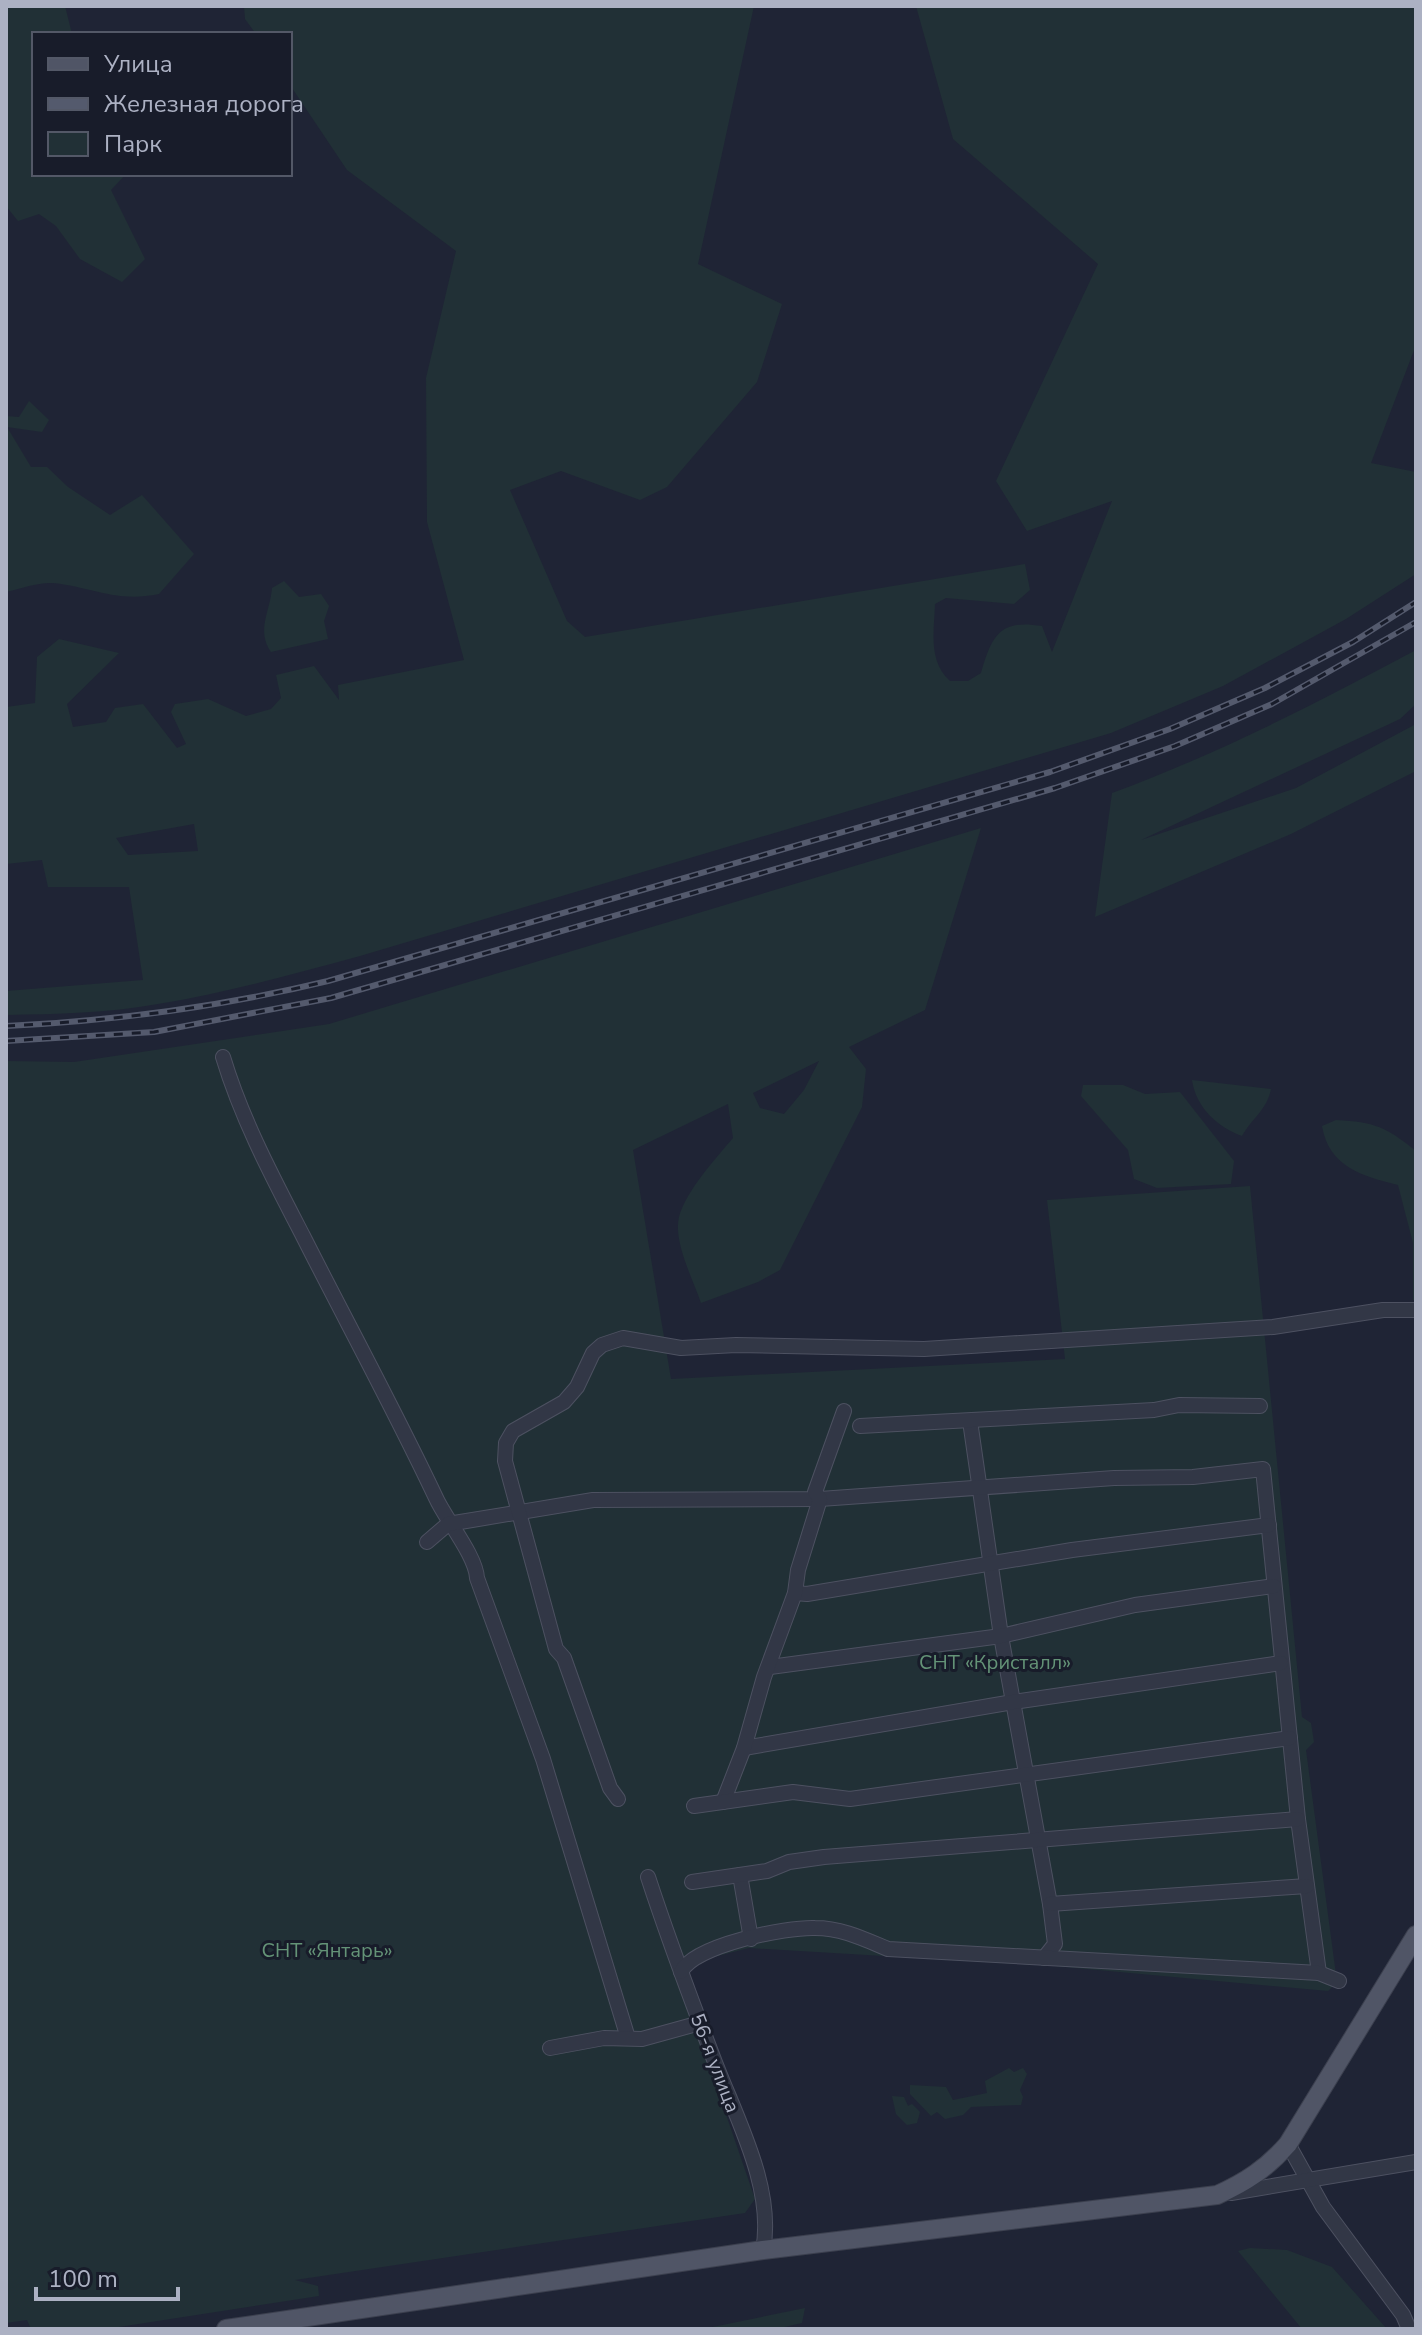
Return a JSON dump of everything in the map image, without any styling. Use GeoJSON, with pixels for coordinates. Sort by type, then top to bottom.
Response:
{"type":"FeatureCollection","features":[{"type":"Feature","properties":{"kind":"main road"},"geometry":{"type":"LineString","coordinates":[[226,2329],[763,2250],[1217,2195],[1242,2184],[1270,2165],[1288,2144],[1416,1935]]}},
{"type":"Feature","properties":{"kind":"street"},"geometry":{"type":"LineString","coordinates":[[223,1057],[235,1097],[261,1153],[389,1398],[448,1524],[476,1568],[505,1660],[525,1706],[628,2038]]}},
{"type":"Feature","properties":{"kind":"street"},"geometry":{"type":"LineString","coordinates":[[618,1799],[610,1788],[564,1658],[556,1649],[519,1511],[506,1475],[506,1443],[513,1431],[564,1402],[577,1387],[593,1353],[602,1345],[623,1338],[681,1348],[736,1345],[924,1349],[1273,1327],[1383,1310],[1416,1310]]}},
{"type":"Feature","properties":{"kind":"street"},"geometry":{"type":"LineString","coordinates":[[860,1426],[1154,1410],[1179,1405],[1260,1406]]}},
{"type":"Feature","properties":{"kind":"street"},"geometry":{"type":"LineString","coordinates":[[820,1499],[815,1492],[844,1411]]}},
{"type":"Feature","properties":{"kind":"street"},"geometry":{"type":"LineString","coordinates":[[970,1421],[989,1565],[1050,1904],[1055,1944],[1044,1958]]}},
{"type":"Feature","properties":{"kind":"street"},"geometry":{"type":"LineString","coordinates":[[427,1542],[448,1524],[593,1500],[820,1499],[1114,1478],[1193,1477],[1263,1469],[1298,1819],[1319,1973]]}},
{"type":"Feature","properties":{"kind":"street"},"geometry":{"type":"LineString","coordinates":[[723,1802],[795,1593],[798,1570],[820,1499]]}},
{"type":"Feature","properties":{"kind":"street"},"geometry":{"type":"LineString","coordinates":[[795,1593],[1269,1525]]}},
{"type":"Feature","properties":{"kind":"street"},"geometry":{"type":"LineString","coordinates":[[770,1667],[1001,1636],[1135,1605],[1274,1586]]}},
{"type":"Feature","properties":{"kind":"street"},"geometry":{"type":"LineString","coordinates":[[744,1748],[1013,1702],[1281,1663]]}},
{"type":"Feature","properties":{"kind":"street"},"geometry":{"type":"LineString","coordinates":[[694,1806],[793,1792],[850,1799],[1024,1772],[1290,1738]]}},
{"type":"Feature","properties":{"kind":"street"},"geometry":{"type":"LineString","coordinates":[[692,1882],[824,1857],[1298,1819]]}},
{"type":"Feature","properties":{"kind":"street"},"geometry":{"type":"LineString","coordinates":[[740,1875],[751,1939]]}},
{"type":"Feature","properties":{"kind":"street","name":"56-я улица"},"geometry":{"type":"LineString","coordinates":[[648,1877],[758,2179],[768,2225],[763,2250]]}},
{"type":"Feature","properties":{"kind":"street"},"geometry":{"type":"LineString","coordinates":[[1050,1904],[1307,1886]]}},
{"type":"Feature","properties":{"kind":"street"},"geometry":{"type":"LineString","coordinates":[[681,1972],[694,1958],[751,1939],[814,1927],[847,1932],[888,1949],[1319,1973],[1339,1981]]}},
{"type":"Feature","properties":{"kind":"street"},"geometry":{"type":"LineString","coordinates":[[550,2048],[604,2038],[642,2039],[700,2023]]}},
{"type":"Feature","properties":{"kind":"street"},"geometry":{"type":"LineString","coordinates":[[1288,2144],[1306,2180],[1403,2315],[1409,2329]]}},
{"type":"Feature","properties":{"kind":"street"},"geometry":{"type":"LineString","coordinates":[[1217,2195],[1416,2162]]}},
{"type":"Feature","properties":{"kind":"green space"},"geometry":{"type":"Polygon","coordinates":[[[6,6],[65,6],[72,32],[32,32],[32,176],[124,176],[111,190],[145,259],[122,282],[80,259],[56,226],[39,214],[18,221],[6,206],[6,6]]]}},
{"type":"Feature","properties":{"kind":"green space"},"geometry":{"type":"Polygon","coordinates":[[[244,6],[754,6],[698,264],[782,304],[757,382],[667,487],[640,500],[561,471],[510,490],[567,621],[585,637],[1025,564],[1030,590],[1014,604],[946,598],[935,604],[934,646],[938,664],[950,681],[968,681],[981,673],[994,640],[1007,628],[1028,624],[1042,626],[1052,652],[1112,501],[1027,531],[996,481],[1098,264],[953,139],[916,6],[1416,6],[1416,345],[1371,463],[1416,472],[1416,574],[1346,619],[1223,686],[1111,733],[285,976],[139,1007],[6,1015],[6,991],[143,980],[129,887],[48,887],[42,860],[6,864],[6,707],[35,703],[37,657],[59,639],[119,653],[67,704],[73,727],[106,722],[115,708],[143,704],[177,748],[186,744],[171,712],[175,704],[208,699],[246,716],[271,709],[281,698],[276,675],[314,666],[339,700],[338,685],[464,660],[427,522],[426,378],[456,251],[347,170],[292,88],[292,32],[255,32],[245,19],[244,6]],[[194,824],[116,838],[128,855],[198,851],[194,824]]]}},
{"type":"Feature","properties":{"kind":"green space"},"geometry":{"type":"Polygon","coordinates":[[[29,401],[49,420],[42,432],[7,427],[31,467],[47,467],[68,487],[110,515],[142,495],[194,554],[159,594],[120,596],[54,583],[6,592],[6,416],[19,417],[29,401]]]}},
{"type":"Feature","properties":{"kind":"green space"},"geometry":{"type":"Polygon","coordinates":[[[284,581],[299,597],[321,594],[329,606],[324,621],[328,639],[271,652],[265,636],[265,621],[272,588],[284,581]]]}},
{"type":"Feature","properties":{"kind":"green space"},"geometry":{"type":"Polygon","coordinates":[[[1416,650],[1416,704],[1400,719],[1141,840],[1296,788],[1416,724],[1416,771],[1291,834],[1095,917],[1112,793],[1267,727],[1416,650]]]}},
{"type":"Feature","properties":{"kind":"green space"},"geometry":{"type":"Polygon","coordinates":[[[981,828],[925,1010],[849,1047],[866,1069],[862,1107],[780,1270],[758,1282],[701,1303],[685,1260],[679,1238],[679,1217],[695,1186],[733,1138],[728,1104],[633,1150],[671,1379],[1065,1359],[1047,1200],[1250,1186],[1302,1717],[1311,1723],[1314,1742],[1306,1750],[1337,1982],[1328,1991],[1054,1966],[749,1948],[698,1961],[673,1960],[755,2199],[745,2213],[295,2280],[318,2286],[319,2296],[106,2329],[31,2329],[27,2320],[6,2323],[6,1061],[74,1062],[329,1024],[981,828]],[[819,1061],[753,1093],[760,1108],[784,1114],[804,1090],[819,1061]]]}},
{"type":"Feature","properties":{"kind":"green space"},"geometry":{"type":"Polygon","coordinates":[[[1192,1080],[1271,1089],[1263,1108],[1242,1136],[1225,1127],[1203,1108],[1192,1080]]]}},
{"type":"Feature","properties":{"kind":"green space"},"geometry":{"type":"Polygon","coordinates":[[[1083,1085],[1123,1085],[1145,1094],[1180,1092],[1234,1161],[1231,1184],[1157,1188],[1134,1179],[1128,1150],[1081,1096],[1083,1085]]]}},
{"type":"Feature","properties":{"kind":"green space"},"geometry":{"type":"Polygon","coordinates":[[[1336,1120],[1379,1127],[1416,1151],[1416,1300],[1413,1300],[1413,1243],[1398,1185],[1360,1173],[1340,1160],[1326,1140],[1322,1126],[1336,1120]]]}},
{"type":"Feature","properties":{"kind":"green space"},"geometry":{"type":"Polygon","coordinates":[[[1009,2068],[1014,2072],[1023,2068],[1027,2074],[1020,2090],[1023,2097],[1021,2105],[971,2107],[963,2115],[945,2119],[937,2112],[931,2116],[910,2094],[910,2085],[946,2087],[953,2100],[987,2093],[985,2081],[1009,2068]]]}},
{"type":"Feature","properties":{"kind":"green space"},"geometry":{"type":"Polygon","coordinates":[[[892,2096],[904,2097],[908,2106],[912,2104],[920,2112],[917,2123],[907,2125],[896,2114],[892,2096]]]}},
{"type":"Feature","properties":{"kind":"green space"},"geometry":{"type":"Polygon","coordinates":[[[1250,2248],[1287,2250],[1332,2267],[1387,2329],[1302,2329],[1238,2251],[1250,2248]]]}},
{"type":"Feature","properties":{"kind":"green space"},"geometry":{"type":"Polygon","coordinates":[[[805,2308],[802,2323],[776,2329],[703,2329],[805,2308]]]}},
{"type":"Feature","properties":{"kind":"railway"},"geometry":{"type":"LineString","coordinates":[[6,1026],[88,1021],[168,1011],[328,981],[1050,772],[1170,729],[1265,688],[1353,642],[1416,602]]}},
{"type":"Feature","properties":{"kind":"railway"},"geometry":{"type":"LineString","coordinates":[[6,1041],[154,1032],[331,998],[1055,788],[1175,746],[1272,704],[1416,622]]}},
{"type":"Feature","properties":{"kind":"park label","name":"СНТ «Кристалл»"},"geometry":{"type":"Point","coordinates":[995,1662]}},
{"type":"Feature","properties":{"kind":"park label","name":"СНТ «Янтарь»"},"geometry":{"type":"Point","coordinates":[327,1950]}}]}
